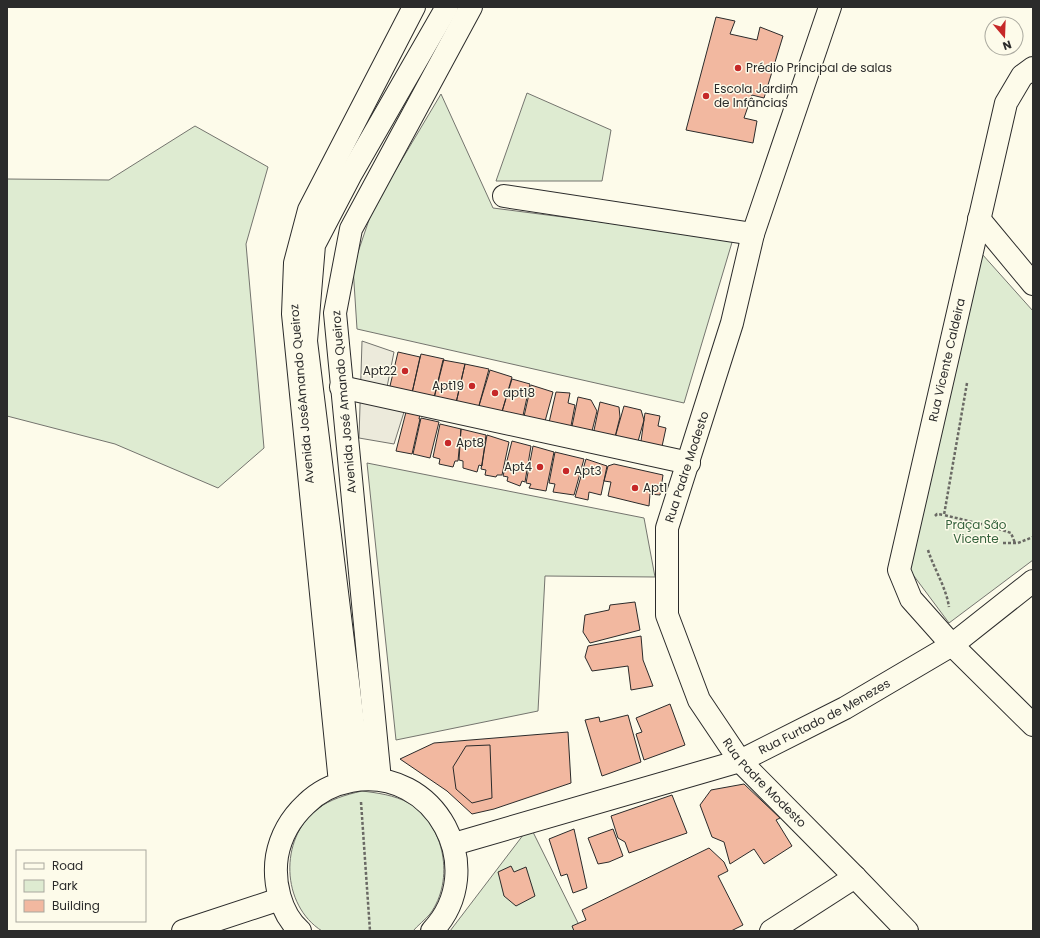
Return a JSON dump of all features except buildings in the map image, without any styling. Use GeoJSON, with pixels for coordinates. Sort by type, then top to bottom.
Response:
{"type":"FeatureCollection","features":[{"type":"Feature","properties":{"kind":"street","name":"Avenida JoséAmando Queiroz"},"geometry":{"type":"LineString","coordinates":[[360,781],[293,314],[294,263],[309,210],[414,7]]}},
{"type":"Feature","properties":{"kind":"street"},"geometry":{"type":"LineString","coordinates":[[360,781],[306,341],[314,245],[351,174],[447,7]]}},
{"type":"Feature","properties":{"kind":"street","name":"Avenida José Amando Queiroz"},"geometry":{"type":"LineString","coordinates":[[360,781],[341,387],[335,313],[351,229],[471,7]]}},
{"type":"Feature","properties":{"kind":"street","name":"Rua Padre Modesto"},"geometry":{"type":"LineString","coordinates":[[830,7],[753,234],[732,323],[689,463],[667,528],[667,615],[699,700],[740,761],[855,876],[906,931]]}},
{"type":"Feature","properties":{"kind":"street","name":"Rua Vicente Caldeira"},"geometry":{"type":"LineString","coordinates":[[1033,68],[1022,76],[1006,103],[899,570],[911,599],[952,645],[1033,725]]}},
{"type":"Feature","properties":{"kind":"street"},"geometry":{"type":"LineString","coordinates":[[504,196],[753,234]]}},
{"type":"Feature","properties":{"kind":"street"},"geometry":{"type":"LineString","coordinates":[[979,219],[1033,284]]}},
{"type":"Feature","properties":{"kind":"street"},"geometry":{"type":"LineString","coordinates":[[341,387],[689,463]]}},
{"type":"Feature","properties":{"kind":"street","name":"Rua Furtado de Menezes"},"geometry":{"type":"LineString","coordinates":[[454,844],[740,761],[845,708],[952,645],[1033,581]]}},
{"type":"Feature","properties":{"kind":"street"},"geometry":{"type":"LineString","coordinates":[[300,931],[294,926],[280,899],[275,871],[280,842],[293,816],[314,796],[360,781],[404,788],[426,801],[443,821],[454,844],[457,870],[453,897],[441,922],[432,931]]}},
{"type":"Feature","properties":{"kind":"street"},"geometry":{"type":"LineString","coordinates":[[771,931],[855,876]]}},
{"type":"Feature","properties":{"kind":"street"},"geometry":{"type":"LineString","coordinates":[[183,931],[280,899]]}},
{"type":"Feature","properties":{"kind":"path"},"geometry":{"type":"LineString","coordinates":[[944,515],[967,382]]}},
{"type":"Feature","properties":{"kind":"path"},"geometry":{"type":"LineString","coordinates":[[933,518],[937,514],[944,515],[993,527],[1011,533],[1015,543]]}},
{"type":"Feature","properties":{"kind":"path"},"geometry":{"type":"LineString","coordinates":[[1003,543],[1018,544],[1033,537]]}},
{"type":"Feature","properties":{"kind":"path"},"geometry":{"type":"LineString","coordinates":[[925,543],[934,567],[944,587],[949,611]]}},
{"type":"Feature","properties":{"kind":"path"},"geometry":{"type":"LineString","coordinates":[[360,781],[370,931]]}},
{"type":"Feature","properties":{"kind":"green space"},"geometry":{"type":"Polygon","coordinates":[[[527,93],[611,130],[602,181],[496,181],[527,93]]]}},
{"type":"Feature","properties":{"kind":"green space"},"geometry":{"type":"Polygon","coordinates":[[[441,94],[493,208],[733,239],[684,403],[357,329],[353,267],[373,208],[441,94]]]}},
{"type":"Feature","properties":{"kind":"green space"},"geometry":{"type":"Polygon","coordinates":[[[195,126],[268,167],[246,244],[264,448],[218,488],[115,444],[7,416],[7,179],[109,180],[195,126]]]}},
{"type":"Feature","properties":{"kind":"green space","name":"Praça São Vicente"},"geometry":{"type":"Polygon","coordinates":[[[982,254],[1033,311],[1033,560],[949,623],[908,568],[982,254]]]}},
{"type":"Feature","properties":{"kind":"green space"},"geometry":{"type":"Polygon","coordinates":[[[367,463],[644,518],[655,577],[545,576],[538,711],[396,740],[367,463]]]}},
{"type":"Feature","properties":{"kind":"green space"},"geometry":{"type":"Polygon","coordinates":[[[362,791],[392,796],[409,803],[421,813],[431,825],[438,839],[444,870],[438,900],[430,914],[413,931],[322,931],[308,920],[292,889],[290,872],[291,854],[296,837],[305,822],[317,809],[333,800],[362,791]]]}},
{"type":"Feature","properties":{"kind":"green space"},"geometry":{"type":"Polygon","coordinates":[[[530,826],[582,931],[450,931],[530,826]]]}},
{"type":"Feature","properties":{"kind":"shaded area"},"geometry":{"type":"Polygon","coordinates":[[[362,341],[394,352],[385,397],[404,412],[394,444],[359,438],[362,341]]]}},
{"type":"Feature","properties":{"kind":"place","name":"Prédio Principal de salas"},"geometry":{"type":"Point","coordinates":[738,68]}},
{"type":"Feature","properties":{"kind":"place","name":"Escola Jardim de Infâncias"},"geometry":{"type":"Point","coordinates":[706,96]}},
{"type":"Feature","properties":{"kind":"place","name":"Apt22"},"geometry":{"type":"Point","coordinates":[405,371]}},
{"type":"Feature","properties":{"kind":"place","name":"Apt19"},"geometry":{"type":"Point","coordinates":[472,386]}},
{"type":"Feature","properties":{"kind":"place","name":"apt18"},"geometry":{"type":"Point","coordinates":[495,393]}},
{"type":"Feature","properties":{"kind":"place","name":"Apt8"},"geometry":{"type":"Point","coordinates":[448,443]}},
{"type":"Feature","properties":{"kind":"place","name":"Apt4"},"geometry":{"type":"Point","coordinates":[540,467]}},
{"type":"Feature","properties":{"kind":"place","name":"Apt3"},"geometry":{"type":"Point","coordinates":[566,471]}},
{"type":"Feature","properties":{"kind":"place","name":"Apt1"},"geometry":{"type":"Point","coordinates":[635,488]}}]}
